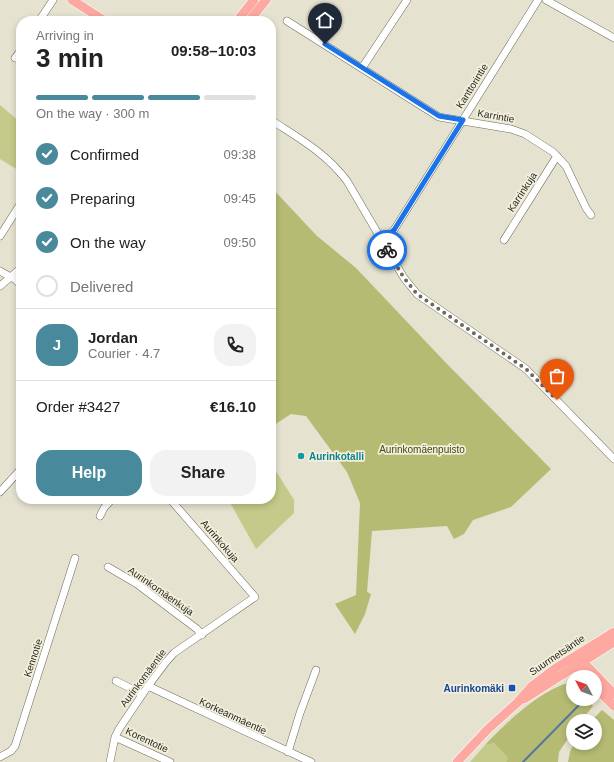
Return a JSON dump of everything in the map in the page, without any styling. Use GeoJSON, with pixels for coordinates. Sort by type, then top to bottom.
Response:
{"type":"FeatureCollection","features":[{"type":"Feature","properties":{"kind":"main road"},"geometry":{"type":"LineString","coordinates":[[72,0],[97,16]]}},
{"type":"Feature","properties":{"kind":"main road"},"geometry":{"type":"LineString","coordinates":[[241,16],[254,0]]}},
{"type":"Feature","properties":{"kind":"main road"},"geometry":{"type":"LineString","coordinates":[[253,16],[266,0]]}},
{"type":"Feature","properties":{"kind":"main road","name":"Suurmetsäntie"},"geometry":{"type":"LineString","coordinates":[[457,762],[488,729],[517,703],[532,686],[573,656],[614,632]]}},
{"type":"Feature","properties":{"kind":"main road","name":"Suurmetsäntie"},"geometry":{"type":"LineString","coordinates":[[517,703],[614,642]]}},
{"type":"Feature","properties":{"kind":"main road"},"geometry":{"type":"LineString","coordinates":[[573,656],[614,694]]}},
{"type":"Feature","properties":{"kind":"main road"},"geometry":{"type":"LineString","coordinates":[[580,664],[583,670]]}},
{"type":"Feature","properties":{"kind":"main road"},"geometry":{"type":"LineString","coordinates":[[602,694],[614,706]]}},
{"type":"Feature","properties":{"kind":"street"},"geometry":{"type":"LineString","coordinates":[[42,16],[53,0]]}},
{"type":"Feature","properties":{"kind":"street"},"geometry":{"type":"LineString","coordinates":[[362,68],[407,0]]}},
{"type":"Feature","properties":{"kind":"street","name":"Kanttorintie"},"geometry":{"type":"LineString","coordinates":[[382,240],[394,230],[538,0]]}},
{"type":"Feature","properties":{"kind":"street"},"geometry":{"type":"LineString","coordinates":[[546,0],[556,3],[614,38]]}},
{"type":"Feature","properties":{"kind":"street","name":"Karrintie"},"geometry":{"type":"LineString","coordinates":[[287,21],[439,116],[517,130],[557,156],[566,166],[586,208],[591,215]]}},
{"type":"Feature","properties":{"kind":"street"},"geometry":{"type":"LineString","coordinates":[[276,123],[319,152],[339,170],[404,278],[417,294],[526,369],[614,459]]}},
{"type":"Feature","properties":{"kind":"street","name":"Karrinkuja"},"geometry":{"type":"LineString","coordinates":[[504,240],[557,156]]}},
{"type":"Feature","properties":{"kind":"street"},"geometry":{"type":"LineString","coordinates":[[0,236],[16,211]]}},
{"type":"Feature","properties":{"kind":"street"},"geometry":{"type":"LineString","coordinates":[[0,271],[16,280]]}},
{"type":"Feature","properties":{"kind":"street"},"geometry":{"type":"LineString","coordinates":[[0,286],[16,272]]}},
{"type":"Feature","properties":{"kind":"street"},"geometry":{"type":"LineString","coordinates":[[0,492],[16,474]]}},
{"type":"Feature","properties":{"kind":"street"},"geometry":{"type":"LineString","coordinates":[[100,516],[108,504]]}},
{"type":"Feature","properties":{"kind":"street","name":"Aurinkokuja"},"geometry":{"type":"LineString","coordinates":[[174,504],[255,597]]}},
{"type":"Feature","properties":{"kind":"street","name":"Kennotie"},"geometry":{"type":"LineString","coordinates":[[0,757],[11,751],[15,746],[76,558]]}},
{"type":"Feature","properties":{"kind":"street","name":"Aurinkomäenkuja"},"geometry":{"type":"LineString","coordinates":[[108,567],[137,584],[197,629],[202,635]]}},
{"type":"Feature","properties":{"kind":"street","name":"Aurinkomäentie"},"geometry":{"type":"LineString","coordinates":[[110,762],[115,737],[142,694],[166,662],[174,654],[255,597]]}},
{"type":"Feature","properties":{"kind":"street"},"geometry":{"type":"LineString","coordinates":[[288,752],[300,713],[316,670]]}},
{"type":"Feature","properties":{"kind":"street"},"geometry":{"type":"LineString","coordinates":[[116,681],[142,694]]}},
{"type":"Feature","properties":{"kind":"street","name":"Korkeanmäentie"},"geometry":{"type":"LineString","coordinates":[[148,686],[311,762]]}},
{"type":"Feature","properties":{"kind":"street","name":"Korentotie"},"geometry":{"type":"LineString","coordinates":[[115,737],[170,762]]}},
{"type":"Feature","properties":{"kind":"green space"},"geometry":{"type":"Polygon","coordinates":[[[0,105],[16,119],[16,169],[0,159],[0,105]]]}},
{"type":"Feature","properties":{"kind":"green space","name":"Aurinkomäenpuisto"},"geometry":{"type":"Polygon","coordinates":[[[276,192],[317,236],[356,268],[447,364],[551,469],[511,507],[473,520],[464,534],[454,539],[447,526],[372,531],[367,592],[371,594],[365,614],[355,634],[335,604],[356,595],[360,503],[347,472],[306,416],[291,414],[276,424],[276,192]]]}},
{"type":"Feature","properties":{"kind":"green space"},"geometry":{"type":"Polygon","coordinates":[[[276,471],[294,500],[294,513],[256,549],[231,504],[276,504],[276,471]]]}},
{"type":"Feature","properties":{"kind":"green space"},"geometry":{"type":"Polygon","coordinates":[[[566,684],[566,706],[593,706],[587,714],[566,714],[566,742],[559,752],[558,762],[506,762],[508,758],[494,743],[485,745],[503,726],[524,708],[546,693],[566,684]]]}},
{"type":"Feature","properties":{"kind":"green space"},"geometry":{"type":"Polygon","coordinates":[[[602,710],[614,720],[614,762],[568,762],[571,750],[602,750],[602,714],[598,714],[602,710]]]}},
{"type":"Feature","properties":{"kind":"green space"},"geometry":{"type":"Polygon","coordinates":[[[494,743],[508,758],[506,762],[470,762],[485,745],[494,743]]]}},
{"type":"Feature","properties":{"kind":"waterway"},"geometry":{"type":"LineString","coordinates":[[523,762],[578,706]]}},
{"type":"Feature","properties":{"kind":"way so far"},"geometry":{"type":"LineString","coordinates":[[387,250],[404,278],[417,294],[526,369],[557,400]]}},
{"type":"Feature","properties":{"kind":"place","name":"Aurinkotalli"},"geometry":{"type":"Point","coordinates":[301,456]}},
{"type":"Feature","properties":{"kind":"place","name":"Aurinkomäki"},"geometry":{"type":"Point","coordinates":[512,688]}},
{"type":"Feature","properties":{"kind":"route"},"geometry":{"type":"LineString","coordinates":[[325,44],[439,116],[463,120],[394,230],[382,240],[387,250]]}}]}
